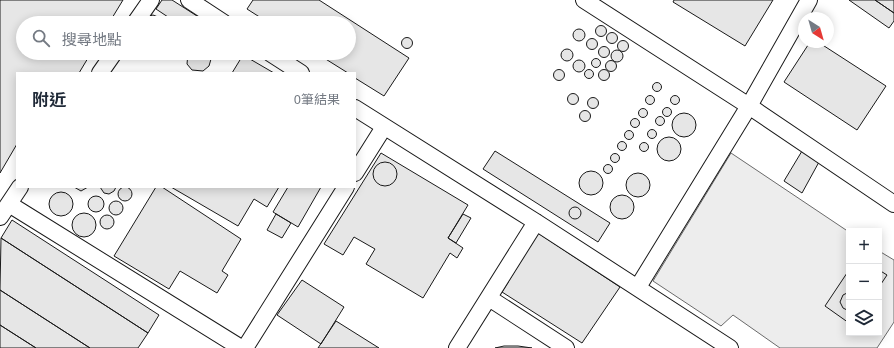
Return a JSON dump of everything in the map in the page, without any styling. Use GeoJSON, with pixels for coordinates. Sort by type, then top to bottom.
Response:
{"type":"FeatureCollection","features":[{"type":"Feature","properties":{"kind":"lane"},"geometry":{"type":"LineString","coordinates":[[140,16],[151,0]]}},
{"type":"Feature","properties":{"kind":"lane"},"geometry":{"type":"LineString","coordinates":[[189,0],[213,16]]}},
{"type":"Feature","properties":{"kind":"lane"},"geometry":{"type":"LineString","coordinates":[[584,0],[749,106],[894,204]]}},
{"type":"Feature","properties":{"kind":"lane"},"geometry":{"type":"LineString","coordinates":[[638,287],[749,106],[809,0]]}},
{"type":"Feature","properties":{"kind":"lane"},"geometry":{"type":"LineString","coordinates":[[101,72],[109,60]]}},
{"type":"Feature","properties":{"kind":"lane"},"geometry":{"type":"LineString","coordinates":[[281,60],[299,72]]}},
{"type":"Feature","properties":{"kind":"lane"},"geometry":{"type":"LineString","coordinates":[[356,109],[638,287],[730,348]]}},
{"type":"Feature","properties":{"kind":"lane"},"geometry":{"type":"LineString","coordinates":[[356,171],[384,127]]}},
{"type":"Feature","properties":{"kind":"lane"},"geometry":{"type":"LineString","coordinates":[[19,188],[4,210],[241,348]]}},
{"type":"Feature","properties":{"kind":"lane"},"geometry":{"type":"LineString","coordinates":[[246,348],[345,188]]}},
{"type":"Feature","properties":{"kind":"lane"},"geometry":{"type":"LineString","coordinates":[[457,348],[536,222]]}},
{"type":"Feature","properties":{"kind":"lane"},"geometry":{"type":"LineString","coordinates":[[489,298],[566,348]]}},
{"type":"Feature","properties":{"kind":"shaded area"},"geometry":{"type":"Polygon","coordinates":[[[731,153],[846,230],[846,336],[882,336],[882,253],[894,260],[894,322],[877,348],[780,348],[733,315],[721,326],[653,281],[731,153]]]}},
{"type":"Feature","properties":{"kind":"building"},"geometry":{"type":"Polygon","coordinates":[[[0,0],[123,0],[113,16],[16,16],[16,60],[87,60],[80,72],[16,72],[16,146],[0,173],[0,0]]]}},
{"type":"Feature","properties":{"kind":"building"},"geometry":{"type":"Polygon","coordinates":[[[162,0],[172,0],[197,16],[166,16],[156,9],[162,0]]]}},
{"type":"Feature","properties":{"kind":"building"},"geometry":{"type":"Polygon","coordinates":[[[253,0],[319,0],[344,16],[258,16],[247,9],[253,0]]]}},
{"type":"Feature","properties":{"kind":"building"},"geometry":{"type":"Polygon","coordinates":[[[674,0],[773,0],[745,46],[673,2],[674,0]]]}},
{"type":"Feature","properties":{"kind":"building"},"geometry":{"type":"Polygon","coordinates":[[[849,0],[875,0],[894,13],[894,21],[889,28],[849,0]]]}},
{"type":"Feature","properties":{"kind":"building"},"geometry":{"type":"Polygon","coordinates":[[[875,0],[894,0],[894,13],[875,0]]]}},
{"type":"Feature","properties":{"kind":"building"},"geometry":{"type":"Polygon","coordinates":[[[356,24],[409,58],[384,96],[356,79],[356,72],[346,72],[327,60],[356,60],[356,24]]]}},
{"type":"Feature","properties":{"kind":"building"},"geometry":{"type":"Polygon","coordinates":[[[601,25],[605,27],[607,31],[605,35],[601,37],[597,35],[595,31],[597,27],[601,25]]]}},
{"type":"Feature","properties":{"kind":"building"},"geometry":{"type":"Polygon","coordinates":[[[579,29],[583,31],[585,35],[583,39],[579,41],[575,39],[573,35],[575,31],[579,29]]]}},
{"type":"Feature","properties":{"kind":"building"},"geometry":{"type":"Polygon","coordinates":[[[612,32],[616,34],[618,38],[616,42],[612,44],[608,42],[606,38],[608,34],[612,32]]]}},
{"type":"Feature","properties":{"kind":"building"},"geometry":{"type":"Polygon","coordinates":[[[407,37],[411,39],[413,43],[411,47],[407,49],[403,47],[401,43],[403,39],[407,37]]]}},
{"type":"Feature","properties":{"kind":"building"},"geometry":{"type":"Polygon","coordinates":[[[592,38],[596,40],[598,44],[596,48],[592,50],[588,48],[586,44],[588,40],[592,38]]]}},
{"type":"Feature","properties":{"kind":"building"},"geometry":{"type":"Polygon","coordinates":[[[623,40],[627,42],[629,46],[627,50],[623,52],[619,50],[617,46],[619,42],[623,40]]]}},
{"type":"Feature","properties":{"kind":"building"},"geometry":{"type":"Polygon","coordinates":[[[604,46],[608,48],[610,52],[608,56],[604,58],[600,56],[598,52],[600,48],[604,46]]]}},
{"type":"Feature","properties":{"kind":"building"},"geometry":{"type":"Polygon","coordinates":[[[806,48],[827,48],[886,86],[857,130],[784,82],[806,48]]]}},
{"type":"Feature","properties":{"kind":"building"},"geometry":{"type":"Polygon","coordinates":[[[567,49],[571,51],[573,55],[571,59],[567,61],[563,59],[561,55],[563,51],[567,49]]]}},
{"type":"Feature","properties":{"kind":"building"},"geometry":{"type":"Polygon","coordinates":[[[617,50],[621,52],[623,56],[621,60],[617,62],[613,60],[611,56],[613,52],[617,50]]]}},
{"type":"Feature","properties":{"kind":"building"},"geometry":{"type":"Polygon","coordinates":[[[596,58],[601,63],[596,68],[591,63],[596,58]]]}},
{"type":"Feature","properties":{"kind":"building"},"geometry":{"type":"Polygon","coordinates":[[[187,60],[211,60],[209,66],[203,71],[192,70],[187,64],[187,60]]]}},
{"type":"Feature","properties":{"kind":"building"},"geometry":{"type":"Polygon","coordinates":[[[240,60],[252,60],[272,72],[233,72],[240,60]]]}},
{"type":"Feature","properties":{"kind":"building"},"geometry":{"type":"Polygon","coordinates":[[[579,60],[583,62],[585,66],[583,70],[579,72],[575,70],[573,66],[575,62],[579,60]]]}},
{"type":"Feature","properties":{"kind":"building"},"geometry":{"type":"Polygon","coordinates":[[[611,60],[615,62],[617,66],[615,70],[611,72],[607,70],[605,66],[607,62],[611,60]]]}},
{"type":"Feature","properties":{"kind":"building"},"geometry":{"type":"Polygon","coordinates":[[[559,69],[563,71],[565,75],[563,79],[559,81],[555,79],[553,75],[555,71],[559,69]]]}},
{"type":"Feature","properties":{"kind":"building"},"geometry":{"type":"Polygon","coordinates":[[[589,69],[594,74],[589,79],[584,74],[589,69]]]}},
{"type":"Feature","properties":{"kind":"building"},"geometry":{"type":"Polygon","coordinates":[[[604,69],[608,71],[610,75],[608,79],[604,81],[600,79],[598,75],[600,71],[604,69]]]}},
{"type":"Feature","properties":{"kind":"building"},"geometry":{"type":"Polygon","coordinates":[[[655,83],[659,83],[661,87],[659,91],[655,91],[653,89],[653,85],[655,83]]]}},
{"type":"Feature","properties":{"kind":"building"},"geometry":{"type":"Polygon","coordinates":[[[573,93],[577,95],[579,99],[577,103],[573,105],[569,103],[567,99],[569,95],[573,93]]]}},
{"type":"Feature","properties":{"kind":"building"},"geometry":{"type":"Polygon","coordinates":[[[675,95],[680,100],[675,105],[670,100],[675,95]]]}},
{"type":"Feature","properties":{"kind":"building"},"geometry":{"type":"Polygon","coordinates":[[[648,96],[652,96],[654,100],[652,104],[648,104],[646,102],[646,98],[648,96]]]}},
{"type":"Feature","properties":{"kind":"building"},"geometry":{"type":"Polygon","coordinates":[[[593,97],[597,99],[599,103],[597,107],[593,109],[589,107],[587,103],[589,99],[593,97]]]}},
{"type":"Feature","properties":{"kind":"building"},"geometry":{"type":"Polygon","coordinates":[[[665,108],[669,108],[671,112],[669,116],[665,116],[663,114],[663,110],[665,108]]]}},
{"type":"Feature","properties":{"kind":"building"},"geometry":{"type":"Polygon","coordinates":[[[641,109],[645,109],[647,113],[645,117],[641,117],[639,115],[639,111],[641,109]]]}},
{"type":"Feature","properties":{"kind":"building"},"geometry":{"type":"Polygon","coordinates":[[[585,110],[589,112],[591,116],[589,120],[585,122],[581,120],[579,116],[581,112],[585,110]]]}},
{"type":"Feature","properties":{"kind":"building"},"geometry":{"type":"Polygon","coordinates":[[[684,113],[693,116],[696,125],[693,134],[684,137],[675,134],[672,125],[675,116],[684,113]]]}},
{"type":"Feature","properties":{"kind":"building"},"geometry":{"type":"Polygon","coordinates":[[[660,116],[665,121],[660,126],[655,121],[660,116]]]}},
{"type":"Feature","properties":{"kind":"building"},"geometry":{"type":"Polygon","coordinates":[[[635,118],[640,123],[635,128],[630,123],[635,118]]]}},
{"type":"Feature","properties":{"kind":"building"},"geometry":{"type":"Polygon","coordinates":[[[652,129],[657,134],[652,139],[647,134],[652,129]]]}},
{"type":"Feature","properties":{"kind":"building"},"geometry":{"type":"Polygon","coordinates":[[[627,131],[631,131],[633,135],[631,139],[627,139],[625,137],[625,133],[627,131]]]}},
{"type":"Feature","properties":{"kind":"building"},"geometry":{"type":"Polygon","coordinates":[[[669,137],[678,140],[681,149],[678,158],[669,161],[660,158],[657,149],[660,140],[669,137]]]}},
{"type":"Feature","properties":{"kind":"building"},"geometry":{"type":"Polygon","coordinates":[[[620,142],[624,142],[626,146],[624,150],[620,150],[618,148],[618,144],[620,142]]]}},
{"type":"Feature","properties":{"kind":"building"},"geometry":{"type":"Polygon","coordinates":[[[642,143],[646,143],[648,147],[646,151],[642,151],[640,149],[640,145],[642,143]]]}},
{"type":"Feature","properties":{"kind":"building"},"geometry":{"type":"Polygon","coordinates":[[[495,151],[610,223],[598,242],[483,169],[495,151]]]}},
{"type":"Feature","properties":{"kind":"building"},"geometry":{"type":"Polygon","coordinates":[[[802,151],[819,162],[802,193],[784,181],[802,151]]]}},
{"type":"Feature","properties":{"kind":"building"},"geometry":{"type":"Polygon","coordinates":[[[381,153],[468,205],[448,238],[463,248],[457,258],[450,253],[423,298],[366,264],[375,249],[354,237],[343,255],[324,244],[381,153]]]}},
{"type":"Feature","properties":{"kind":"building"},"geometry":{"type":"Polygon","coordinates":[[[613,154],[617,154],[619,158],[617,162],[613,162],[611,160],[611,156],[613,154]]]}},
{"type":"Feature","properties":{"kind":"building"},"geometry":{"type":"Polygon","coordinates":[[[385,162],[394,165],[397,174],[394,183],[385,186],[376,183],[373,174],[376,165],[385,162]]]}},
{"type":"Feature","properties":{"kind":"building"},"geometry":{"type":"Polygon","coordinates":[[[608,164],[613,169],[608,174],[603,169],[608,164]]]}},
{"type":"Feature","properties":{"kind":"building"},"geometry":{"type":"Polygon","coordinates":[[[591,171],[600,174],[603,183],[600,192],[591,195],[582,192],[579,183],[582,174],[591,171]]]}},
{"type":"Feature","properties":{"kind":"building"},"geometry":{"type":"Polygon","coordinates":[[[638,173],[647,176],[650,185],[647,194],[638,197],[629,194],[626,185],[629,176],[638,173]]]}},
{"type":"Feature","properties":{"kind":"building"},"geometry":{"type":"Polygon","coordinates":[[[76,188],[86,188],[81,191],[76,188]]]}},
{"type":"Feature","properties":{"kind":"building"},"geometry":{"type":"Polygon","coordinates":[[[101,188],[116,188],[109,194],[104,193],[101,188]]]}},
{"type":"Feature","properties":{"kind":"building"},"geometry":{"type":"Polygon","coordinates":[[[128,188],[132,194],[130,199],[125,201],[120,199],[118,194],[120,189],[128,188]]]}},
{"type":"Feature","properties":{"kind":"building"},"geometry":{"type":"Polygon","coordinates":[[[155,188],[164,188],[241,239],[222,271],[228,275],[217,293],[180,271],[169,289],[114,256],[155,188]]]}},
{"type":"Feature","properties":{"kind":"building"},"geometry":{"type":"Polygon","coordinates":[[[173,188],[278,188],[267,207],[254,199],[238,226],[173,188]]]}},
{"type":"Feature","properties":{"kind":"building"},"geometry":{"type":"Polygon","coordinates":[[[287,188],[320,188],[298,227],[273,212],[287,188]]]}},
{"type":"Feature","properties":{"kind":"building"},"geometry":{"type":"Polygon","coordinates":[[[61,192],[70,195],[73,204],[70,213],[61,216],[52,213],[49,204],[52,195],[61,192]]]}},
{"type":"Feature","properties":{"kind":"building"},"geometry":{"type":"Polygon","coordinates":[[[622,195],[631,198],[634,207],[631,216],[622,219],[613,216],[610,207],[613,198],[622,195]]]}},
{"type":"Feature","properties":{"kind":"building"},"geometry":{"type":"Polygon","coordinates":[[[96,196],[102,198],[104,204],[102,210],[96,212],[90,210],[88,204],[90,198],[96,196]]]}},
{"type":"Feature","properties":{"kind":"building"},"geometry":{"type":"Polygon","coordinates":[[[116,201],[121,203],[123,208],[121,213],[116,215],[111,213],[109,208],[111,203],[116,201]]]}},
{"type":"Feature","properties":{"kind":"building"},"geometry":{"type":"Polygon","coordinates":[[[575,207],[579,209],[581,213],[579,217],[575,219],[571,217],[569,213],[571,209],[575,207]]]}},
{"type":"Feature","properties":{"kind":"building"},"geometry":{"type":"Polygon","coordinates":[[[84,213],[93,216],[96,225],[93,234],[84,237],[75,234],[72,225],[75,216],[84,213]]]}},
{"type":"Feature","properties":{"kind":"building"},"geometry":{"type":"Polygon","coordinates":[[[276,214],[291,223],[282,238],[267,230],[276,214]]]}},
{"type":"Feature","properties":{"kind":"building"},"geometry":{"type":"Polygon","coordinates":[[[463,214],[471,218],[456,243],[448,238],[463,214]]]}},
{"type":"Feature","properties":{"kind":"building"},"geometry":{"type":"Polygon","coordinates":[[[107,215],[112,217],[114,222],[112,227],[107,229],[102,227],[100,222],[102,217],[107,215]]]}},
{"type":"Feature","properties":{"kind":"building"},"geometry":{"type":"Polygon","coordinates":[[[12,220],[159,315],[148,333],[1,238],[12,220]]]}},
{"type":"Feature","properties":{"kind":"building"},"geometry":{"type":"Polygon","coordinates":[[[538,233],[620,287],[582,343],[502,292],[538,233]]]}},
{"type":"Feature","properties":{"kind":"building"},"geometry":{"type":"Polygon","coordinates":[[[1,238],[148,333],[138,348],[90,348],[0,290],[1,238]]]}},
{"type":"Feature","properties":{"kind":"building"},"geometry":{"type":"Polygon","coordinates":[[[882,272],[887,275],[882,282],[882,272]]]}},
{"type":"Feature","properties":{"kind":"building"},"geometry":{"type":"Polygon","coordinates":[[[846,274],[846,321],[825,306],[846,274]]]}},
{"type":"Feature","properties":{"kind":"building"},"geometry":{"type":"Polygon","coordinates":[[[302,280],[344,307],[321,344],[277,315],[302,280]]]}},
{"type":"Feature","properties":{"kind":"building"},"geometry":{"type":"Polygon","coordinates":[[[0,290],[90,348],[36,348],[0,325],[0,290]]]}},
{"type":"Feature","properties":{"kind":"building"},"geometry":{"type":"Polygon","coordinates":[[[846,294],[846,310],[843,308],[840,302],[843,295],[846,294]]]}},
{"type":"Feature","properties":{"kind":"building"},"geometry":{"type":"Polygon","coordinates":[[[336,321],[379,348],[318,348],[336,321]]]}},
{"type":"Feature","properties":{"kind":"building"},"geometry":{"type":"Polygon","coordinates":[[[0,325],[36,348],[0,348],[0,325]]]}},
{"type":"Feature","properties":{"kind":"building"},"geometry":{"type":"Polygon","coordinates":[[[504,346],[518,346],[532,348],[495,348],[504,346]]]}}]}
